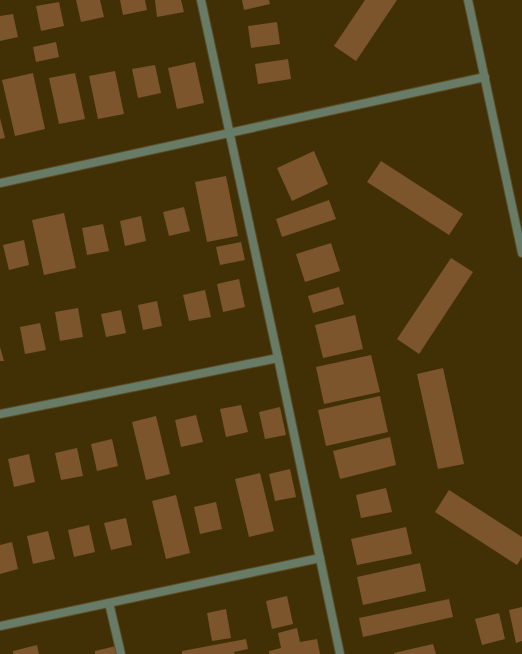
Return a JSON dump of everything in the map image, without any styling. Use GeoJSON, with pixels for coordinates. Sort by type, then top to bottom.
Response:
{"type":"FeatureCollection","features":[{"type":"Feature","properties":{"kind":"street"},"geometry":{"type":"LineString","coordinates":[[200,0],[278,358],[340,654]]}},
{"type":"Feature","properties":{"kind":"street"},"geometry":{"type":"LineString","coordinates":[[468,0],[522,253]]}},
{"type":"Feature","properties":{"kind":"street"},"geometry":{"type":"LineString","coordinates":[[0,183],[485,77]]}},
{"type":"Feature","properties":{"kind":"street"},"geometry":{"type":"LineString","coordinates":[[0,414],[278,358]]}},
{"type":"Feature","properties":{"kind":"street"},"geometry":{"type":"LineString","coordinates":[[0,626],[320,558]]}},
{"type":"Feature","properties":{"kind":"street"},"geometry":{"type":"LineString","coordinates":[[109,603],[120,654]]}},
{"type":"Feature","properties":{"kind":"building"},"geometry":{"type":"Polygon","coordinates":[[[76,0],[100,0],[104,17],[81,22],[76,0]]]}},
{"type":"Feature","properties":{"kind":"building"},"geometry":{"type":"Polygon","coordinates":[[[120,0],[145,0],[147,10],[123,15],[120,0]]]}},
{"type":"Feature","properties":{"kind":"building"},"geometry":{"type":"Polygon","coordinates":[[[155,0],[181,0],[184,12],[157,17],[155,0]]]}},
{"type":"Feature","properties":{"kind":"building"},"geometry":{"type":"Polygon","coordinates":[[[242,0],[269,0],[270,4],[244,10],[242,0]]]}},
{"type":"Feature","properties":{"kind":"building"},"geometry":{"type":"Polygon","coordinates":[[[365,0],[397,0],[356,61],[334,46],[365,0]]]}},
{"type":"Feature","properties":{"kind":"building"},"geometry":{"type":"Polygon","coordinates":[[[59,2],[64,26],[41,31],[36,6],[59,2]]]}},
{"type":"Feature","properties":{"kind":"building"},"geometry":{"type":"Polygon","coordinates":[[[13,14],[18,37],[0,41],[0,16],[13,14]]]}},
{"type":"Feature","properties":{"kind":"building"},"geometry":{"type":"Polygon","coordinates":[[[277,22],[280,44],[251,48],[248,26],[277,22]]]}},
{"type":"Feature","properties":{"kind":"building"},"geometry":{"type":"Polygon","coordinates":[[[56,42],[59,57],[36,62],[33,47],[56,42]]]}},
{"type":"Feature","properties":{"kind":"building"},"geometry":{"type":"Polygon","coordinates":[[[288,59],[291,79],[258,84],[255,64],[288,59]]]}},
{"type":"Feature","properties":{"kind":"building"},"geometry":{"type":"Polygon","coordinates":[[[195,62],[204,103],[177,109],[168,68],[195,62]]]}},
{"type":"Feature","properties":{"kind":"building"},"geometry":{"type":"Polygon","coordinates":[[[155,65],[161,93],[138,98],[132,69],[155,65]]]}},
{"type":"Feature","properties":{"kind":"building"},"geometry":{"type":"Polygon","coordinates":[[[115,71],[124,114],[98,119],[89,76],[115,71]]]}},
{"type":"Feature","properties":{"kind":"building"},"geometry":{"type":"Polygon","coordinates":[[[33,73],[45,129],[15,136],[2,80],[33,73]]]}},
{"type":"Feature","properties":{"kind":"building"},"geometry":{"type":"Polygon","coordinates":[[[75,73],[85,119],[59,124],[49,78],[75,73]]]}},
{"type":"Feature","properties":{"kind":"building"},"geometry":{"type":"Polygon","coordinates":[[[0,118],[5,138],[0,139],[0,118]]]}},
{"type":"Feature","properties":{"kind":"building"},"geometry":{"type":"Polygon","coordinates":[[[314,151],[328,184],[292,201],[277,168],[314,151]]]}},
{"type":"Feature","properties":{"kind":"building"},"geometry":{"type":"Polygon","coordinates":[[[381,161],[463,214],[449,235],[367,182],[381,161]]]}},
{"type":"Feature","properties":{"kind":"building"},"geometry":{"type":"Polygon","coordinates":[[[226,176],[238,236],[207,242],[195,182],[226,176]]]}},
{"type":"Feature","properties":{"kind":"building"},"geometry":{"type":"Polygon","coordinates":[[[329,200],[336,219],[282,237],[276,219],[329,200]]]}},
{"type":"Feature","properties":{"kind":"building"},"geometry":{"type":"Polygon","coordinates":[[[184,207],[190,231],[169,236],[163,212],[184,207]]]}},
{"type":"Feature","properties":{"kind":"building"},"geometry":{"type":"Polygon","coordinates":[[[64,213],[76,268],[44,275],[32,220],[64,213]]]}},
{"type":"Feature","properties":{"kind":"building"},"geometry":{"type":"Polygon","coordinates":[[[141,216],[146,241],[125,246],[120,221],[141,216]]]}},
{"type":"Feature","properties":{"kind":"building"},"geometry":{"type":"Polygon","coordinates":[[[103,224],[109,251],[87,255],[82,228],[103,224]]]}},
{"type":"Feature","properties":{"kind":"building"},"geometry":{"type":"Polygon","coordinates":[[[24,240],[29,265],[9,270],[3,245],[24,240]]]}},
{"type":"Feature","properties":{"kind":"building"},"geometry":{"type":"Polygon","coordinates":[[[241,242],[245,260],[220,265],[216,247],[241,242]]]}},
{"type":"Feature","properties":{"kind":"building"},"geometry":{"type":"Polygon","coordinates":[[[331,243],[340,271],[305,282],[296,254],[331,243]]]}},
{"type":"Feature","properties":{"kind":"building"},"geometry":{"type":"Polygon","coordinates":[[[451,258],[473,272],[419,354],[397,339],[451,258]]]}},
{"type":"Feature","properties":{"kind":"building"},"geometry":{"type":"Polygon","coordinates":[[[239,279],[245,307],[223,312],[217,284],[239,279]]]}},
{"type":"Feature","properties":{"kind":"building"},"geometry":{"type":"Polygon","coordinates":[[[339,287],[344,304],[313,313],[308,296],[339,287]]]}},
{"type":"Feature","properties":{"kind":"building"},"geometry":{"type":"Polygon","coordinates":[[[205,290],[211,317],[189,321],[183,295],[205,290]]]}},
{"type":"Feature","properties":{"kind":"building"},"geometry":{"type":"Polygon","coordinates":[[[157,301],[162,326],[143,330],[138,305],[157,301]]]}},
{"type":"Feature","properties":{"kind":"building"},"geometry":{"type":"Polygon","coordinates":[[[78,308],[83,337],[60,341],[55,312],[78,308]]]}},
{"type":"Feature","properties":{"kind":"building"},"geometry":{"type":"Polygon","coordinates":[[[121,310],[126,333],[106,337],[101,314],[121,310]]]}},
{"type":"Feature","properties":{"kind":"building"},"geometry":{"type":"Polygon","coordinates":[[[355,315],[363,349],[323,358],[315,325],[355,315]]]}},
{"type":"Feature","properties":{"kind":"building"},"geometry":{"type":"Polygon","coordinates":[[[40,323],[46,350],[25,354],[20,327],[40,323]]]}},
{"type":"Feature","properties":{"kind":"building"},"geometry":{"type":"Polygon","coordinates":[[[0,347],[4,361],[0,361],[0,347]]]}},
{"type":"Feature","properties":{"kind":"building"},"geometry":{"type":"Polygon","coordinates":[[[371,355],[380,392],[324,404],[316,367],[371,355]]]}},
{"type":"Feature","properties":{"kind":"building"},"geometry":{"type":"Polygon","coordinates":[[[443,368],[464,464],[438,469],[417,374],[443,368]]]}},
{"type":"Feature","properties":{"kind":"building"},"geometry":{"type":"Polygon","coordinates":[[[380,396],[388,432],[326,446],[318,410],[380,396]]]}},
{"type":"Feature","properties":{"kind":"building"},"geometry":{"type":"Polygon","coordinates":[[[241,405],[248,432],[226,437],[220,409],[241,405]]]}},
{"type":"Feature","properties":{"kind":"building"},"geometry":{"type":"Polygon","coordinates":[[[280,407],[286,435],[265,439],[259,412],[280,407]]]}},
{"type":"Feature","properties":{"kind":"building"},"geometry":{"type":"Polygon","coordinates":[[[196,415],[203,442],[181,447],[175,420],[196,415]]]}},
{"type":"Feature","properties":{"kind":"building"},"geometry":{"type":"Polygon","coordinates":[[[156,416],[170,474],[146,480],[132,422],[156,416]]]}},
{"type":"Feature","properties":{"kind":"building"},"geometry":{"type":"Polygon","coordinates":[[[390,437],[396,465],[340,479],[333,451],[390,437]]]}},
{"type":"Feature","properties":{"kind":"building"},"geometry":{"type":"Polygon","coordinates":[[[112,439],[118,466],[97,471],[91,444],[112,439]]]}},
{"type":"Feature","properties":{"kind":"building"},"geometry":{"type":"Polygon","coordinates":[[[77,448],[83,476],[61,480],[55,453],[77,448]]]}},
{"type":"Feature","properties":{"kind":"building"},"geometry":{"type":"Polygon","coordinates":[[[29,454],[35,482],[14,487],[8,459],[29,454]]]}},
{"type":"Feature","properties":{"kind":"building"},"geometry":{"type":"Polygon","coordinates":[[[290,469],[296,497],[275,501],[269,474],[290,469]]]}},
{"type":"Feature","properties":{"kind":"building"},"geometry":{"type":"Polygon","coordinates":[[[260,473],[274,531],[249,537],[235,479],[260,473]]]}},
{"type":"Feature","properties":{"kind":"building"},"geometry":{"type":"Polygon","coordinates":[[[386,488],[392,512],[361,518],[356,495],[386,488]]]}},
{"type":"Feature","properties":{"kind":"building"},"geometry":{"type":"Polygon","coordinates":[[[449,490],[522,537],[522,557],[517,565],[435,512],[449,490]]]}},
{"type":"Feature","properties":{"kind":"building"},"geometry":{"type":"Polygon","coordinates":[[[176,495],[190,553],[166,559],[152,501],[176,495]]]}},
{"type":"Feature","properties":{"kind":"building"},"geometry":{"type":"Polygon","coordinates":[[[216,502],[222,529],[200,534],[194,507],[216,502]]]}},
{"type":"Feature","properties":{"kind":"building"},"geometry":{"type":"Polygon","coordinates":[[[126,518],[132,545],[111,550],[104,523],[126,518]]]}},
{"type":"Feature","properties":{"kind":"building"},"geometry":{"type":"Polygon","coordinates":[[[89,525],[95,552],[74,557],[68,530],[89,525]]]}},
{"type":"Feature","properties":{"kind":"building"},"geometry":{"type":"Polygon","coordinates":[[[406,527],[412,554],[357,565],[351,539],[406,527]]]}},
{"type":"Feature","properties":{"kind":"building"},"geometry":{"type":"Polygon","coordinates":[[[48,531],[55,559],[33,564],[27,536],[48,531]]]}},
{"type":"Feature","properties":{"kind":"building"},"geometry":{"type":"Polygon","coordinates":[[[12,542],[18,569],[0,574],[0,545],[12,542]]]}},
{"type":"Feature","properties":{"kind":"building"},"geometry":{"type":"Polygon","coordinates":[[[420,563],[426,591],[363,605],[357,577],[420,563]]]}},
{"type":"Feature","properties":{"kind":"building"},"geometry":{"type":"Polygon","coordinates":[[[287,596],[293,624],[272,629],[266,601],[287,596]]]}},
{"type":"Feature","properties":{"kind":"building"},"geometry":{"type":"Polygon","coordinates":[[[449,599],[453,617],[363,637],[359,618],[449,599]]]}},
{"type":"Feature","properties":{"kind":"building"},"geometry":{"type":"Polygon","coordinates":[[[522,607],[522,641],[516,643],[509,610],[522,607]]]}},
{"type":"Feature","properties":{"kind":"building"},"geometry":{"type":"Polygon","coordinates":[[[226,609],[231,638],[212,641],[207,613],[226,609]]]}},
{"type":"Feature","properties":{"kind":"building"},"geometry":{"type":"Polygon","coordinates":[[[499,613],[505,639],[482,645],[475,619],[499,613]]]}},
{"type":"Feature","properties":{"kind":"building"},"geometry":{"type":"Polygon","coordinates":[[[297,628],[300,642],[317,639],[320,654],[269,654],[269,651],[281,648],[278,633],[297,628]]]}},
{"type":"Feature","properties":{"kind":"building"},"geometry":{"type":"Polygon","coordinates":[[[246,639],[248,649],[234,652],[235,654],[182,654],[182,651],[246,639]]]}},
{"type":"Feature","properties":{"kind":"building"},"geometry":{"type":"Polygon","coordinates":[[[433,644],[436,654],[394,654],[394,653],[433,644]]]}},
{"type":"Feature","properties":{"kind":"building"},"geometry":{"type":"Polygon","coordinates":[[[37,645],[39,654],[13,654],[13,651],[37,645]]]}},
{"type":"Feature","properties":{"kind":"building"},"geometry":{"type":"Polygon","coordinates":[[[116,646],[118,654],[95,654],[95,651],[116,646]]]}}]}
